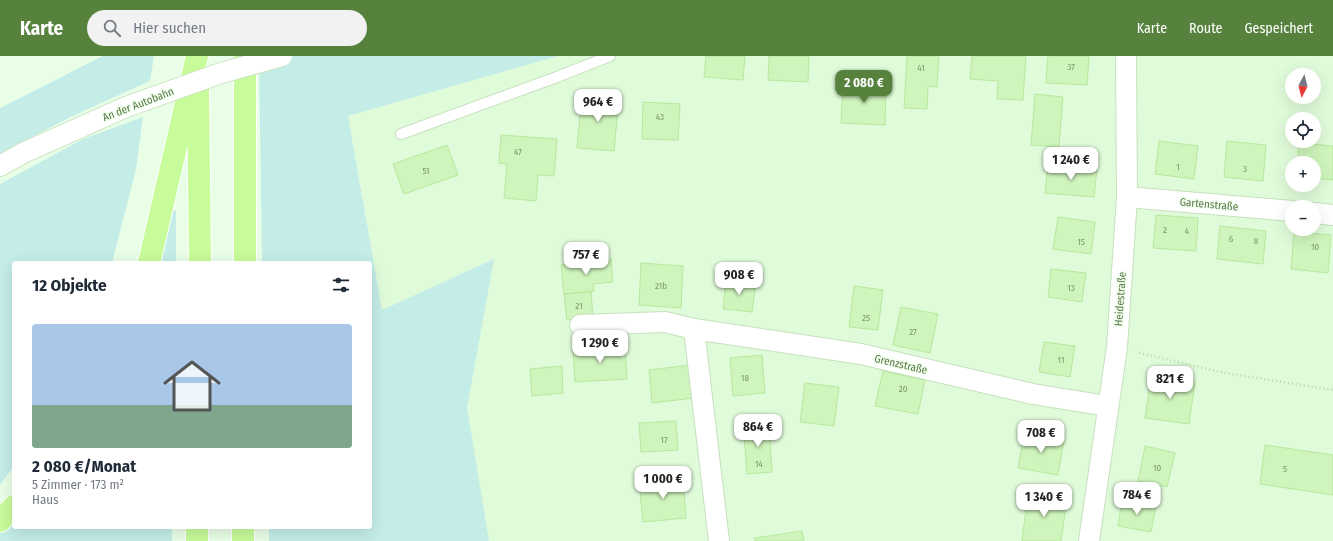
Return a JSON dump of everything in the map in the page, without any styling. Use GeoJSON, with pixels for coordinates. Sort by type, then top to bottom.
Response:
{"type":"FeatureCollection","features":[{"type":"Feature","properties":{"kind":"highway"},"geometry":{"type":"LineString","coordinates":[[149,261],[198,56]]}},
{"type":"Feature","properties":{"kind":"highway"},"geometry":{"type":"LineString","coordinates":[[198,56],[200,261]]}},
{"type":"Feature","properties":{"kind":"highway"},"geometry":{"type":"LineString","coordinates":[[245,56],[245,261]]}},
{"type":"Feature","properties":{"kind":"highway"},"geometry":{"type":"LineString","coordinates":[[0,521],[12,508]]}},
{"type":"Feature","properties":{"kind":"highway"},"geometry":{"type":"LineString","coordinates":[[197,529],[197,541]]}},
{"type":"Feature","properties":{"kind":"highway"},"geometry":{"type":"LineString","coordinates":[[243,541],[244,529]]}},
{"type":"Feature","properties":{"kind":"street","name":"An der Autobahn"},"geometry":{"type":"LineString","coordinates":[[0,166],[23,153],[126,107],[221,73],[282,56]]}},
{"type":"Feature","properties":{"kind":"street","name":"Heidestraße"},"geometry":{"type":"LineString","coordinates":[[1088,541],[1117,347],[1126,197],[1126,56]]}},
{"type":"Feature","properties":{"kind":"street","name":"Gartenstraße"},"geometry":{"type":"LineString","coordinates":[[1126,197],[1285,210]]}},
{"type":"Feature","properties":{"kind":"street"},"geometry":{"type":"LineString","coordinates":[[1321,214],[1333,215]]}},
{"type":"Feature","properties":{"kind":"street","name":"Grenzstraße"},"geometry":{"type":"LineString","coordinates":[[580,325],[665,322],[694,329],[861,354],[1033,394],[1107,406]]}},
{"type":"Feature","properties":{"kind":"street"},"geometry":{"type":"LineString","coordinates":[[694,329],[719,541]]}},
{"type":"Feature","properties":{"kind":"lane"},"geometry":{"type":"LineString","coordinates":[[401,134],[610,56]]}},
{"type":"Feature","properties":{"kind":"path"},"geometry":{"type":"LineString","coordinates":[[1117,347],[1225,373],[1333,390]]}},
{"type":"Feature","properties":{"kind":"shaded area"},"geometry":{"type":"Polygon","coordinates":[[[103,56],[154,56],[150,81],[77,114],[0,153],[0,108],[103,56]]]}},
{"type":"Feature","properties":{"kind":"shaded area"},"geometry":{"type":"Polygon","coordinates":[[[259,56],[558,56],[348,116],[382,310],[494,259],[467,408],[489,541],[269,541],[269,529],[372,529],[372,261],[262,261],[259,56]]]}},
{"type":"Feature","properties":{"kind":"shaded area"},"geometry":{"type":"Polygon","coordinates":[[[558,56],[1333,56],[1333,541],[488,541],[467,408],[493,259],[382,311],[348,116],[558,56]]]}},
{"type":"Feature","properties":{"kind":"shaded area"},"geometry":{"type":"Polygon","coordinates":[[[143,117],[136,169],[113,261],[12,261],[12,469],[0,485],[0,184],[83,139],[143,117]]]}},
{"type":"Feature","properties":{"kind":"shaded area"},"geometry":{"type":"Polygon","coordinates":[[[171,209],[176,211],[176,261],[158,261],[171,209]]]}},
{"type":"Feature","properties":{"kind":"shaded area"},"geometry":{"type":"Polygon","coordinates":[[[12,521],[12,529],[172,529],[172,541],[0,541],[0,531],[12,521]]]}},
{"type":"Feature","properties":{"kind":"building"},"geometry":{"type":"Polygon","coordinates":[[[706,56],[745,56],[743,80],[704,77],[706,56]]]}},
{"type":"Feature","properties":{"kind":"building"},"geometry":{"type":"Polygon","coordinates":[[[769,56],[809,56],[808,82],[768,80],[769,56]]]}},
{"type":"Feature","properties":{"kind":"building"},"geometry":{"type":"Polygon","coordinates":[[[907,56],[939,56],[937,87],[928,86],[927,109],[904,108],[907,56]]]}},
{"type":"Feature","properties":{"kind":"building"},"geometry":{"type":"Polygon","coordinates":[[[972,56],[1026,56],[1023,100],[997,99],[998,81],[970,79],[972,56]]]}},
{"type":"Feature","properties":{"kind":"building"},"geometry":{"type":"Polygon","coordinates":[[[1048,56],[1089,56],[1087,85],[1046,83],[1048,56]]]}},
{"type":"Feature","properties":{"kind":"building"},"geometry":{"type":"Polygon","coordinates":[[[843,82],[886,84],[885,125],[841,123],[843,82]]]}},
{"type":"Feature","properties":{"kind":"building"},"geometry":{"type":"Polygon","coordinates":[[[1035,94],[1063,97],[1059,147],[1031,145],[1035,94]]]}},
{"type":"Feature","properties":{"kind":"building"},"geometry":{"type":"Polygon","coordinates":[[[582,95],[619,99],[614,151],[577,148],[582,95]]]}},
{"type":"Feature","properties":{"kind":"building"},"geometry":{"type":"Polygon","coordinates":[[[643,102],[680,104],[678,140],[642,139],[643,102]]]}},
{"type":"Feature","properties":{"kind":"building"},"geometry":{"type":"Polygon","coordinates":[[[501,135],[557,139],[554,176],[538,175],[536,201],[504,198],[507,164],[499,163],[501,135]]]}},
{"type":"Feature","properties":{"kind":"building"},"geometry":{"type":"Polygon","coordinates":[[[1159,141],[1198,146],[1194,179],[1155,174],[1159,141]]]}},
{"type":"Feature","properties":{"kind":"building"},"geometry":{"type":"Polygon","coordinates":[[[1227,141],[1266,145],[1263,181],[1224,177],[1227,141]]]}},
{"type":"Feature","properties":{"kind":"building"},"geometry":{"type":"Polygon","coordinates":[[[447,145],[458,175],[404,194],[393,164],[447,145]]]}},
{"type":"Feature","properties":{"kind":"building"},"geometry":{"type":"Polygon","coordinates":[[[1321,145],[1333,146],[1333,180],[1321,179],[1321,156],[1298,156],[1299,148],[1321,148],[1321,145]]]}},
{"type":"Feature","properties":{"kind":"building"},"geometry":{"type":"Polygon","coordinates":[[[1048,165],[1097,169],[1094,197],[1045,193],[1048,165]]]}},
{"type":"Feature","properties":{"kind":"building"},"geometry":{"type":"Polygon","coordinates":[[[1156,215],[1198,218],[1196,251],[1153,248],[1156,215]]]}},
{"type":"Feature","properties":{"kind":"building"},"geometry":{"type":"Polygon","coordinates":[[[1058,217],[1095,222],[1091,254],[1053,249],[1058,217]]]}},
{"type":"Feature","properties":{"kind":"building"},"geometry":{"type":"Polygon","coordinates":[[[1220,226],[1266,231],[1263,264],[1217,259],[1220,226]]]}},
{"type":"Feature","properties":{"kind":"building"},"geometry":{"type":"Polygon","coordinates":[[[1331,235],[1328,273],[1291,269],[1294,236],[1331,235]]]}},
{"type":"Feature","properties":{"kind":"building"},"geometry":{"type":"Polygon","coordinates":[[[611,259],[613,282],[593,284],[594,291],[564,294],[561,265],[611,259]]]}},
{"type":"Feature","properties":{"kind":"building"},"geometry":{"type":"Polygon","coordinates":[[[641,263],[683,266],[681,308],[639,305],[641,263]]]}},
{"type":"Feature","properties":{"kind":"building"},"geometry":{"type":"Polygon","coordinates":[[[1051,269],[1086,273],[1082,302],[1048,297],[1051,269]]]}},
{"type":"Feature","properties":{"kind":"building"},"geometry":{"type":"Polygon","coordinates":[[[726,280],[756,283],[752,312],[723,309],[726,280]]]}},
{"type":"Feature","properties":{"kind":"building"},"geometry":{"type":"Polygon","coordinates":[[[854,286],[883,290],[878,330],[849,327],[854,286]]]}},
{"type":"Feature","properties":{"kind":"building"},"geometry":{"type":"Polygon","coordinates":[[[591,292],[593,317],[567,320],[564,294],[591,292]]]}},
{"type":"Feature","properties":{"kind":"building"},"geometry":{"type":"Polygon","coordinates":[[[901,307],[938,314],[930,353],[893,345],[901,307]]]}},
{"type":"Feature","properties":{"kind":"building"},"geometry":{"type":"Polygon","coordinates":[[[1044,342],[1075,346],[1070,377],[1039,372],[1044,342]]]}},
{"type":"Feature","properties":{"kind":"building"},"geometry":{"type":"Polygon","coordinates":[[[625,346],[627,379],[575,382],[573,349],[625,346]]]}},
{"type":"Feature","properties":{"kind":"building"},"geometry":{"type":"Polygon","coordinates":[[[762,355],[765,393],[733,396],[730,358],[762,355]]]}},
{"type":"Feature","properties":{"kind":"building"},"geometry":{"type":"Polygon","coordinates":[[[691,365],[694,398],[652,403],[649,370],[691,365]]]}},
{"type":"Feature","properties":{"kind":"building"},"geometry":{"type":"Polygon","coordinates":[[[562,366],[563,393],[532,396],[530,369],[562,366]]]}},
{"type":"Feature","properties":{"kind":"building"},"geometry":{"type":"Polygon","coordinates":[[[883,371],[925,380],[918,414],[875,406],[883,371]]]}},
{"type":"Feature","properties":{"kind":"building"},"geometry":{"type":"Polygon","coordinates":[[[1151,376],[1195,382],[1189,424],[1145,418],[1151,376]]]}},
{"type":"Feature","properties":{"kind":"building"},"geometry":{"type":"Polygon","coordinates":[[[805,383],[839,387],[834,426],[800,422],[805,383]]]}},
{"type":"Feature","properties":{"kind":"building"},"geometry":{"type":"Polygon","coordinates":[[[676,421],[678,450],[641,452],[639,423],[676,421]]]}},
{"type":"Feature","properties":{"kind":"building"},"geometry":{"type":"Polygon","coordinates":[[[769,422],[772,472],[747,474],[743,424],[769,422]]]}},
{"type":"Feature","properties":{"kind":"building"},"geometry":{"type":"Polygon","coordinates":[[[1024,434],[1064,441],[1058,475],[1018,468],[1024,434]]]}},
{"type":"Feature","properties":{"kind":"building"},"geometry":{"type":"Polygon","coordinates":[[[1265,445],[1333,455],[1333,495],[1260,484],[1265,445]]]}},
{"type":"Feature","properties":{"kind":"building"},"geometry":{"type":"Polygon","coordinates":[[[1145,446],[1175,453],[1167,487],[1138,481],[1145,446]]]}},
{"type":"Feature","properties":{"kind":"building"},"geometry":{"type":"Polygon","coordinates":[[[683,479],[686,518],[643,522],[639,482],[683,479]]]}},
{"type":"Feature","properties":{"kind":"building"},"geometry":{"type":"Polygon","coordinates":[[[1028,493],[1067,498],[1061,541],[1022,541],[1028,493]]]}},
{"type":"Feature","properties":{"kind":"building"},"geometry":{"type":"Polygon","coordinates":[[[1122,500],[1156,506],[1151,532],[1118,526],[1122,500]]]}},
{"type":"Feature","properties":{"kind":"building"},"geometry":{"type":"Polygon","coordinates":[[[802,531],[804,541],[755,541],[755,538],[802,531]]]}}]}
